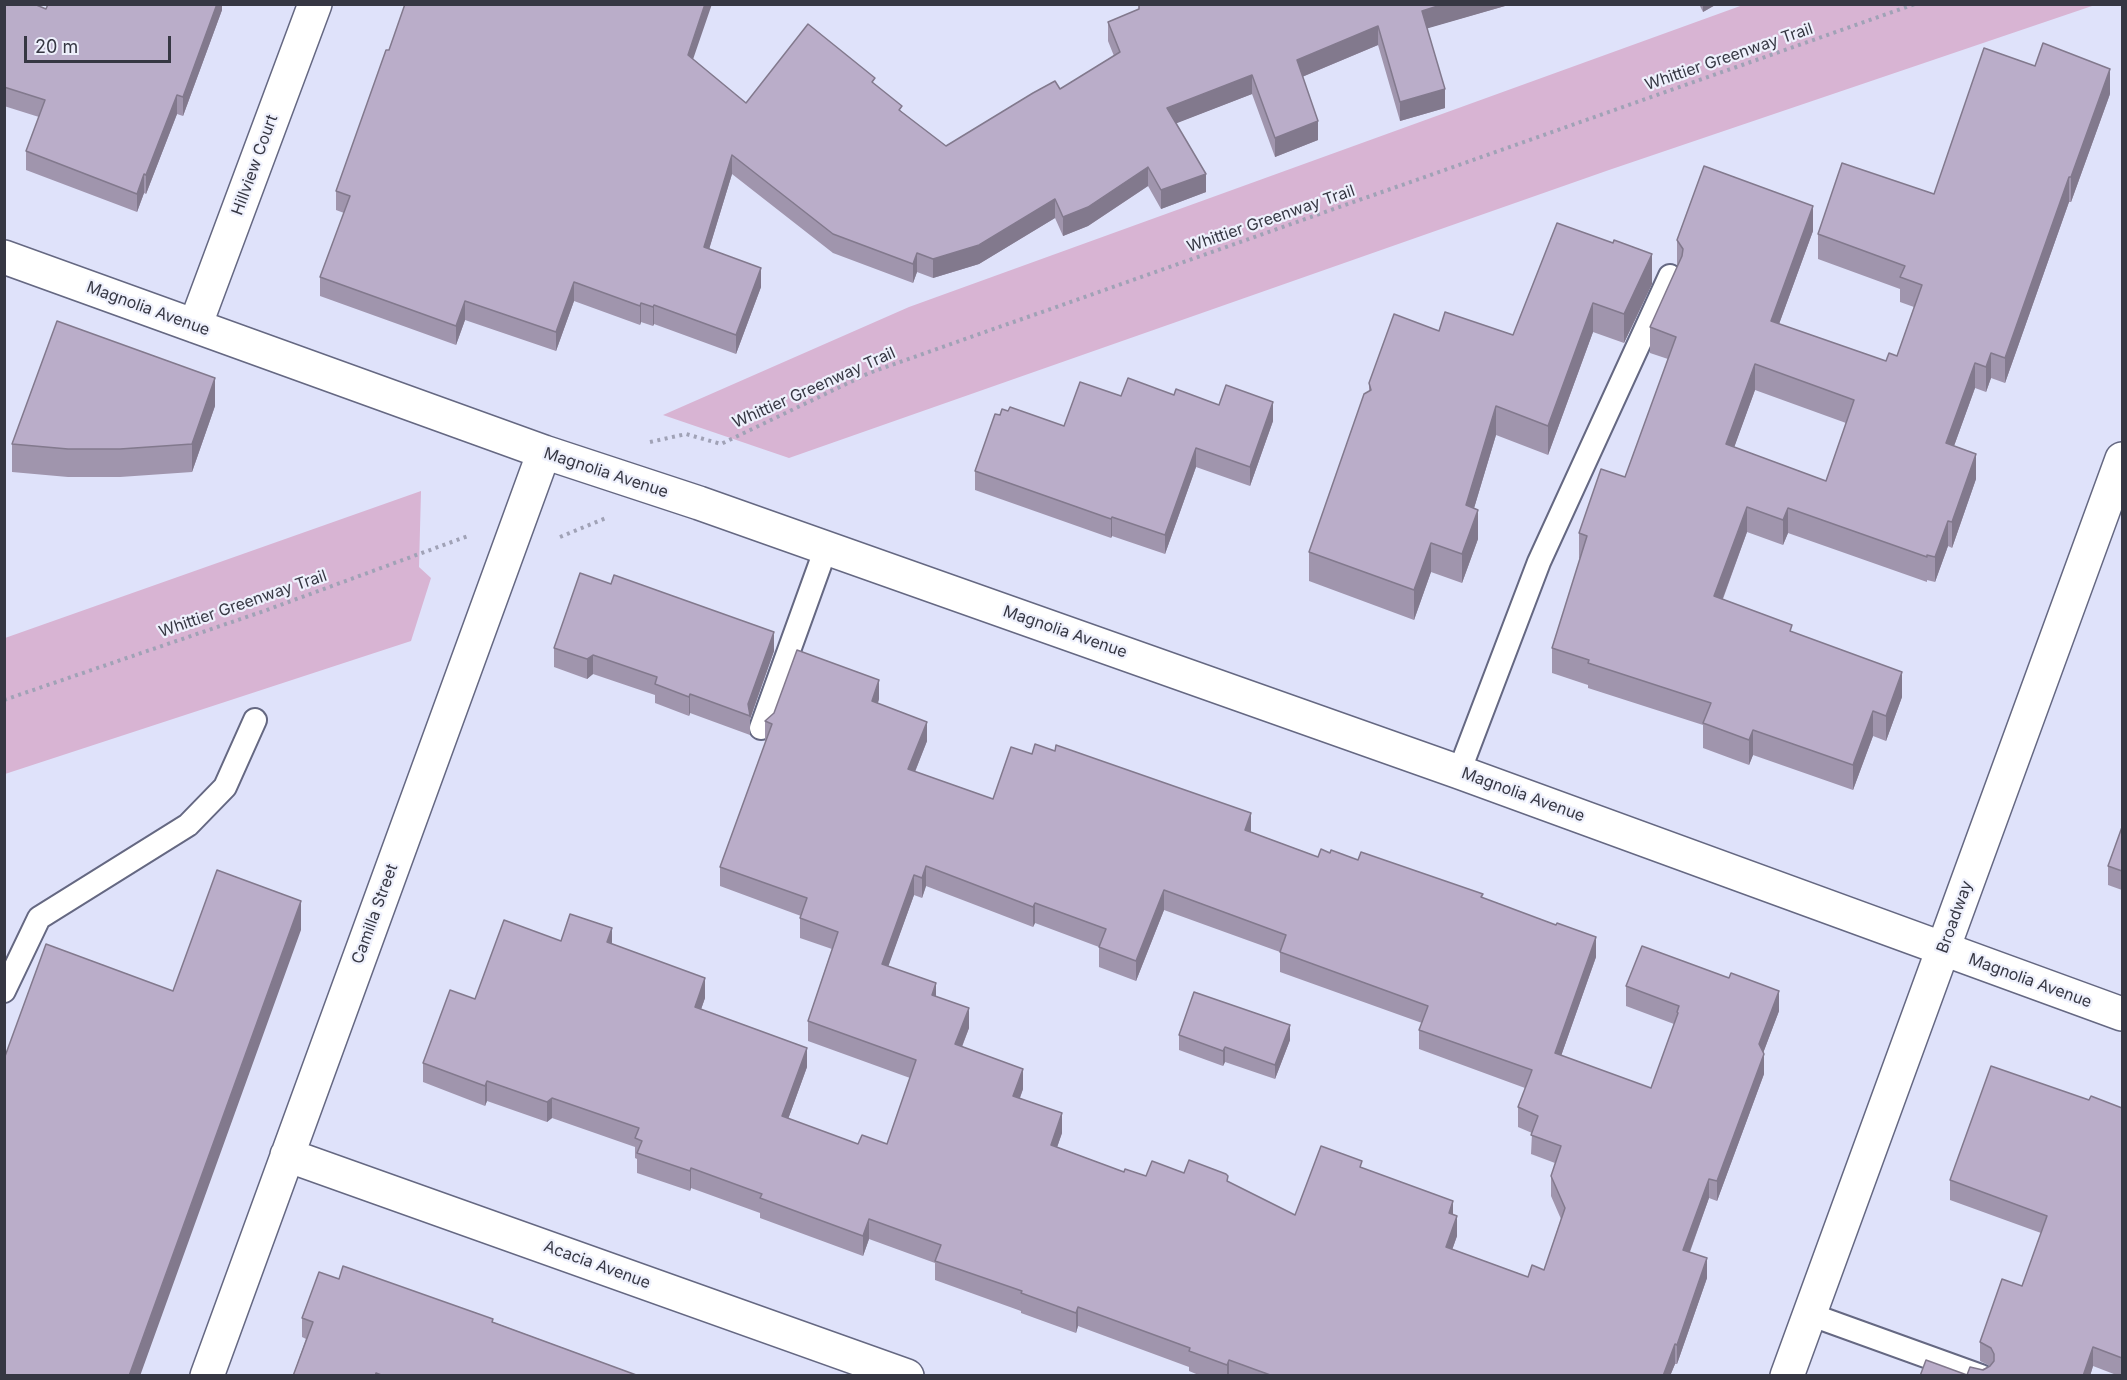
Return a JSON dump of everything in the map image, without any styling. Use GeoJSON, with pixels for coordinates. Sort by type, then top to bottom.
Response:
{"type":"FeatureCollection","features":[{"type":"Feature","properties":{"kind":"street","name":"Hillview Court"},"geometry":{"type":"LineString","coordinates":[[195,326],[315,4]]}},
{"type":"Feature","properties":{"kind":"street","name":"Magnolia Avenue"},"geometry":{"type":"LineString","coordinates":[[4,257],[544,452],[710,507],[1459,772],[2122,1014]]}},
{"type":"Feature","properties":{"kind":"street","name":"Camilla Street"},"geometry":{"type":"LineString","coordinates":[[207,1376],[544,452]]}},
{"type":"Feature","properties":{"kind":"street","name":"Broadway"},"geometry":{"type":"LineString","coordinates":[[1787,1376],[2122,459]]}},
{"type":"Feature","properties":{"kind":"street","name":"Acacia Avenue"},"geometry":{"type":"LineString","coordinates":[[287,1155],[907,1376]]}},
{"type":"Feature","properties":{"kind":"lane"},"geometry":{"type":"LineString","coordinates":[[1459,772],[1539,562],[1670,276]]}},
{"type":"Feature","properties":{"kind":"lane"},"geometry":{"type":"LineString","coordinates":[[761,728],[826,548]]}},
{"type":"Feature","properties":{"kind":"lane"},"geometry":{"type":"LineString","coordinates":[[4,991],[39,918],[188,825],[225,787],[255,720]]}},
{"type":"Feature","properties":{"kind":"lane"},"geometry":{"type":"LineString","coordinates":[[1809,1314],[1981,1376]]}},
{"type":"Feature","properties":{"kind":"path","name":"Whittier Greenway Trail"},"geometry":{"type":"LineString","coordinates":[[647,444],[653,440],[686,434],[721,444],[869,373],[1915,4]]}},
{"type":"Feature","properties":{"kind":"path"},"geometry":{"type":"LineString","coordinates":[[551,540],[611,516]]}},
{"type":"Feature","properties":{"kind":"path","name":"Whittier Greenway Trail"},"geometry":{"type":"LineString","coordinates":[[4,700],[264,610],[477,532]]}},
{"type":"Feature","properties":{"kind":"shaded area"},"geometry":{"type":"Polygon","coordinates":[[[1743,5],[2095,5],[1609,170],[789,458],[663,415],[909,307],[1743,5]]]}},
{"type":"Feature","properties":{"kind":"shaded area"},"geometry":{"type":"Polygon","coordinates":[[[421,491],[419,567],[431,578],[411,641],[5,774],[5,638],[421,491]]]}},
{"type":"Feature","properties":{"kind":"building"},"geometry":{"type":"Polygon","coordinates":[[[4,4],[34,4],[46,9],[48,4],[217,4],[183,97],[177,95],[137,194],[26,151],[45,100],[4,87],[4,4]]]}},
{"type":"Feature","properties":{"kind":"building"},"geometry":{"type":"Polygon","coordinates":[[[405,4],[705,4],[688,55],[746,103],[808,24],[875,78],[872,82],[902,106],[899,110],[946,146],[1055,81],[1060,89],[1120,52],[1108,22],[1139,9],[1142,4],[1444,4],[1422,11],[1445,89],[1400,102],[1378,26],[1297,60],[1318,121],[1275,138],[1252,75],[1167,108],[1206,174],[1161,190],[1148,167],[1088,207],[1063,217],[1055,199],[979,245],[933,259],[917,253],[913,264],[833,234],[732,155],[704,247],[761,268],[736,335],[654,305],[653,307],[641,303],[640,306],[574,282],[556,332],[465,301],[456,326],[320,277],[350,196],[336,191],[386,50],[389,50],[405,4]]]}},
{"type":"Feature","properties":{"kind":"building"},"geometry":{"type":"Polygon","coordinates":[[[2043,43],[2110,69],[2005,358],[1991,353],[1986,367],[1975,363],[1946,443],[1976,454],[1952,522],[1948,521],[1935,557],[1927,555],[1927,557],[1788,508],[1783,520],[1747,507],[1714,596],[1792,625],[1790,631],[1902,672],[1886,716],[1873,711],[1853,765],[1753,730],[1749,740],[1703,723],[1711,703],[1588,663],[1589,660],[1552,648],[1587,536],[1579,533],[1601,469],[1625,477],[1676,337],[1650,327],[1682,256],[1683,249],[1677,240],[1704,166],[1813,206],[1771,321],[1886,361],[1889,353],[1897,356],[1922,285],[1900,277],[1905,266],[1818,234],[1842,163],[1934,194],[1984,48],[2035,66],[2043,43]],[[1755,364],[1726,444],[1826,481],[1854,400],[1755,364]]]}},
{"type":"Feature","properties":{"kind":"building"},"geometry":{"type":"Polygon","coordinates":[[[1557,223],[1652,254],[1624,314],[1593,303],[1548,426],[1496,406],[1466,505],[1478,510],[1462,554],[1431,543],[1414,590],[1309,552],[1364,394],[1371,390],[1369,383],[1394,314],[1439,331],[1445,312],[1513,335],[1557,223]]]}},
{"type":"Feature","properties":{"kind":"building"},"geometry":{"type":"Polygon","coordinates":[[[57,321],[215,378],[192,444],[120,449],[68,449],[12,444],[57,321]]]}},
{"type":"Feature","properties":{"kind":"building"},"geometry":{"type":"Polygon","coordinates":[[[1128,378],[1174,395],[1176,389],[1219,405],[1226,385],[1273,402],[1250,467],[1196,448],[1165,535],[1112,517],[1111,519],[975,471],[995,414],[1000,415],[1002,409],[1008,411],[1010,407],[1064,426],[1080,382],[1121,396],[1128,378]]]}},
{"type":"Feature","properties":{"kind":"building"},"geometry":{"type":"Polygon","coordinates":[[[580,573],[611,584],[614,575],[774,632],[748,704],[750,716],[655,684],[657,677],[593,655],[587,659],[554,648],[580,573]]]}},
{"type":"Feature","properties":{"kind":"building"},"geometry":{"type":"Polygon","coordinates":[[[797,650],[879,680],[872,701],[927,722],[908,769],[993,799],[1011,747],[1032,754],[1035,744],[1055,751],[1056,745],[1251,813],[1245,830],[1318,857],[1321,849],[1330,853],[1331,850],[1358,860],[1361,852],[1483,894],[1481,897],[1556,925],[1557,923],[1596,937],[1555,1053],[1651,1088],[1679,1006],[1626,986],[1642,946],[1729,978],[1731,973],[1779,991],[1759,1044],[1764,1054],[1717,1181],[1709,1179],[1683,1250],[1707,1258],[1677,1345],[1675,1344],[1663,1376],[1273,1376],[1229,1360],[1227,1365],[1189,1351],[1190,1348],[1078,1307],[1076,1313],[1021,1293],[1022,1291],[935,1261],[941,1245],[869,1219],[863,1236],[760,1198],[762,1194],[691,1168],[690,1171],[637,1153],[642,1141],[635,1138],[639,1128],[552,1098],[547,1102],[487,1081],[485,1086],[423,1063],[450,990],[475,999],[504,920],[561,941],[570,914],[612,928],[607,942],[705,978],[695,1007],[807,1048],[782,1116],[858,1144],[862,1135],[887,1144],[916,1060],[808,1021],[838,932],[800,918],[807,898],[720,867],[772,724],[765,721],[774,713],[797,650]],[[926,866],[922,878],[914,875],[882,964],[936,983],[932,995],[969,1008],[955,1044],[1023,1069],[1013,1096],[1062,1113],[1051,1145],[1124,1172],[1125,1169],[1146,1176],[1152,1161],[1184,1173],[1189,1160],[1226,1174],[1227,1181],[1295,1215],[1321,1146],[1362,1161],[1360,1167],[1453,1201],[1449,1213],[1457,1216],[1446,1247],[1528,1277],[1532,1265],[1544,1270],[1565,1208],[1551,1176],[1561,1146],[1531,1135],[1538,1116],[1518,1107],[1532,1070],[1419,1030],[1428,1006],[1280,952],[1286,935],[1164,890],[1136,961],[1099,947],[1106,929],[1035,903],[1033,907],[926,866]]]}},
{"type":"Feature","properties":{"kind":"building"},"geometry":{"type":"Polygon","coordinates":[[[2122,827],[2122,871],[2108,866],[2122,827]]]}},
{"type":"Feature","properties":{"kind":"building"},"geometry":{"type":"Polygon","coordinates":[[[217,870],[301,901],[129,1376],[4,1376],[4,1059],[46,944],[173,991],[217,870]]]}},
{"type":"Feature","properties":{"kind":"building"},"geometry":{"type":"Polygon","coordinates":[[[1194,992],[1290,1025],[1275,1065],[1225,1047],[1223,1051],[1179,1035],[1194,992]]]}},
{"type":"Feature","properties":{"kind":"building"},"geometry":{"type":"Polygon","coordinates":[[[1991,1066],[2089,1100],[2091,1096],[2122,1108],[2122,1358],[2093,1347],[2083,1376],[1920,1376],[1926,1360],[1967,1375],[1970,1367],[1983,1370],[1994,1361],[1991,1348],[1980,1342],[2002,1279],[2022,1286],[2047,1216],[1950,1180],[1991,1066]]]}},
{"type":"Feature","properties":{"kind":"building"},"geometry":{"type":"Polygon","coordinates":[[[343,1266],[493,1319],[492,1322],[639,1376],[384,1376],[376,1373],[375,1376],[293,1376],[313,1322],[302,1318],[319,1272],[339,1279],[343,1266]]]}}]}
